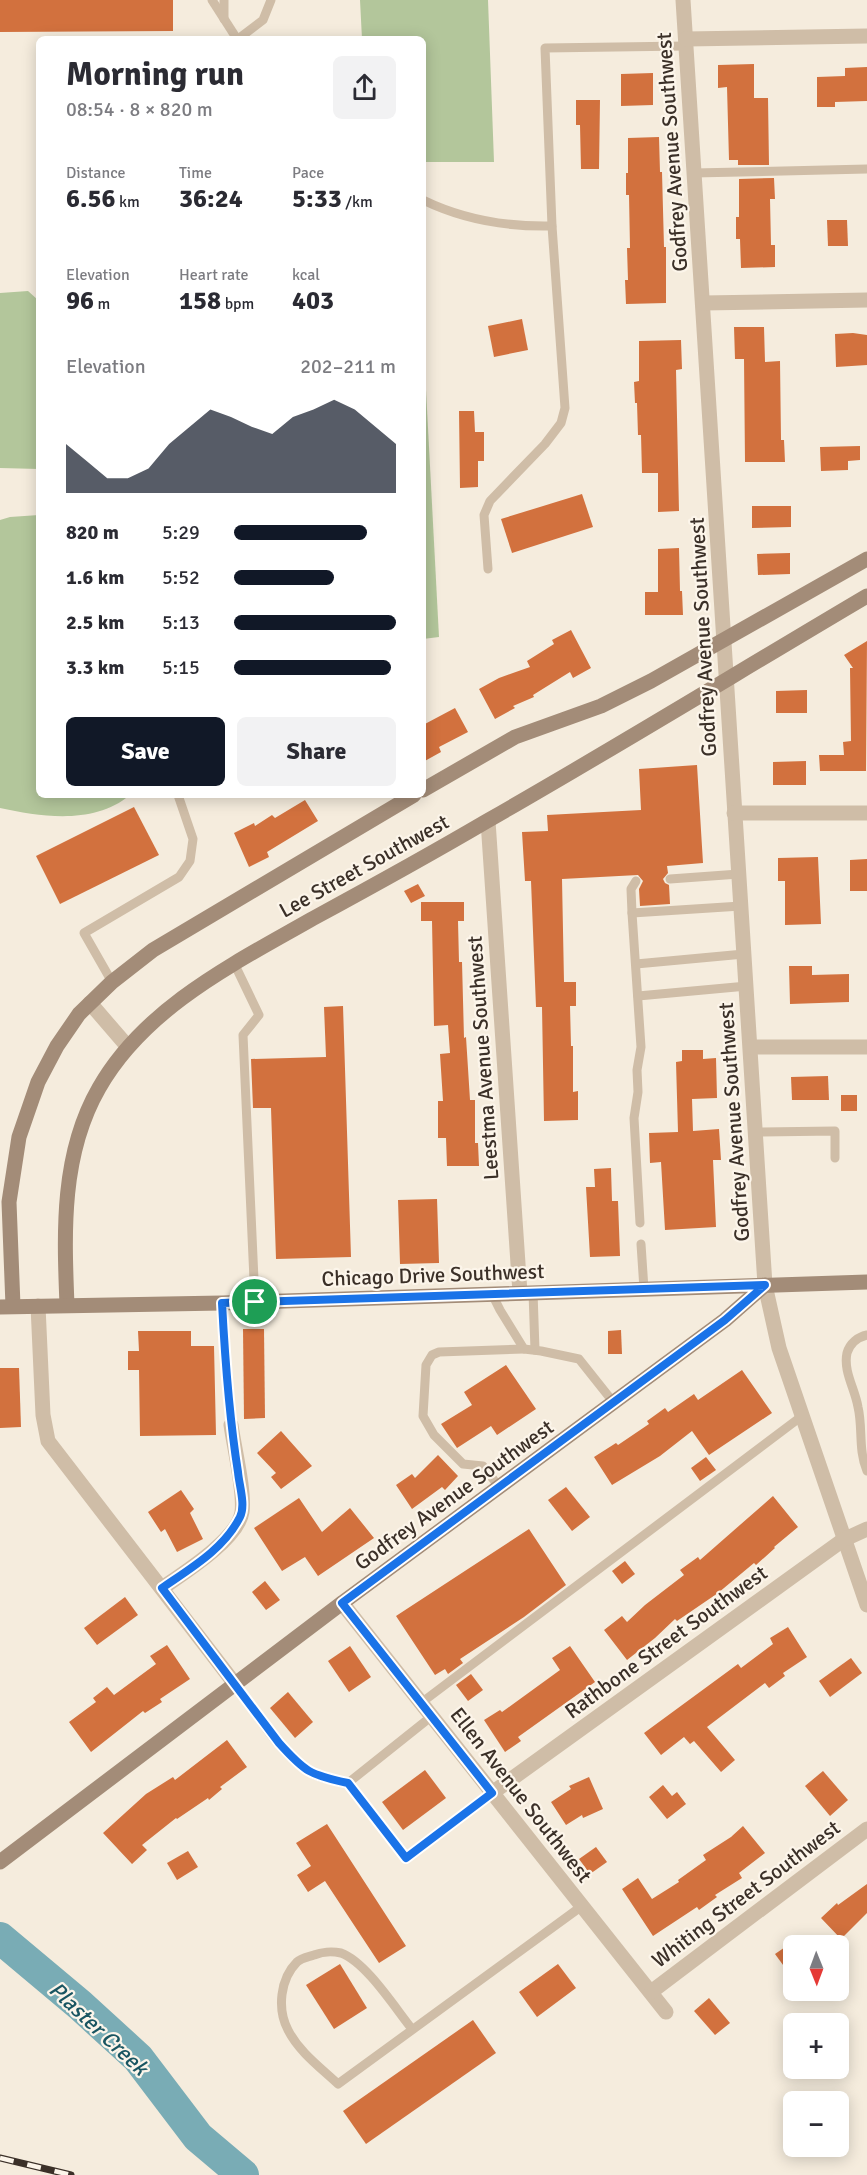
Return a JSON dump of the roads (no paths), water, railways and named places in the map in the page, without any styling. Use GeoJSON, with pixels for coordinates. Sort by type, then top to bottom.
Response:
{"type":"FeatureCollection","features":[{"type":"Feature","properties":{"kind":"street","name":"Godfrey Avenue Southwest"},"geometry":{"type":"LineString","coordinates":[[0,1863],[342,1603],[614,1404],[725,1320],[765,1285],[683,0]]}},
{"type":"Feature","properties":{"kind":"street"},"geometry":{"type":"LineString","coordinates":[[686,42],[867,36]]}},
{"type":"Feature","properties":{"kind":"street"},"geometry":{"type":"LineString","coordinates":[[703,303],[867,300]]}},
{"type":"Feature","properties":{"kind":"street","name":"Lee Street Southwest"},"geometry":{"type":"LineString","coordinates":[[426,788],[516,737],[601,706],[651,681],[867,559]]}},
{"type":"Feature","properties":{"kind":"street","name":"Lee Street Southwest"},"geometry":{"type":"LineString","coordinates":[[67,1305],[65,1243],[67,1198],[74,1147],[99,1088],[128,1047],[161,1015],[234,963],[488,821],[867,596]]}},
{"type":"Feature","properties":{"kind":"street","name":"Lee Street Southwest"},"geometry":{"type":"LineString","coordinates":[[6,1307],[9,1202],[19,1137],[38,1082],[57,1046],[79,1014],[112,982],[153,950],[409,798]]}},
{"type":"Feature","properties":{"kind":"street"},"geometry":{"type":"LineString","coordinates":[[734,813],[867,813]]}},
{"type":"Feature","properties":{"kind":"street","name":"Leestma Avenue Southwest"},"geometry":{"type":"LineString","coordinates":[[488,821],[527,1293]]}},
{"type":"Feature","properties":{"kind":"street"},"geometry":{"type":"LineString","coordinates":[[90,1003],[128,1047]]}},
{"type":"Feature","properties":{"kind":"street"},"geometry":{"type":"LineString","coordinates":[[751,1047],[867,1047]]}},
{"type":"Feature","properties":{"kind":"street","name":"Chicago Drive Southwest"},"geometry":{"type":"LineString","coordinates":[[6,1307],[222,1303],[867,1282]]}},
{"type":"Feature","properties":{"kind":"street"},"geometry":{"type":"LineString","coordinates":[[765,1285],[774,1332],[867,1605]]}},
{"type":"Feature","properties":{"kind":"street"},"geometry":{"type":"LineString","coordinates":[[38,1306],[43,1415],[48,1441],[235,1684]]}},
{"type":"Feature","properties":{"kind":"street"},"geometry":{"type":"LineString","coordinates":[[162,1588],[199,1563],[219,1546],[242,1515],[242,1500],[231,1425]]}},
{"type":"Feature","properties":{"kind":"street","name":"Rathbone Street Southwest"},"geometry":{"type":"LineString","coordinates":[[492,1793],[843,1540],[867,1529]]}},
{"type":"Feature","properties":{"kind":"street","name":"Ellen Avenue Southwest"},"geometry":{"type":"LineString","coordinates":[[342,1603],[666,2012]]}},
{"type":"Feature","properties":{"kind":"street","name":"Whiting Street Southwest"},"geometry":{"type":"LineString","coordinates":[[651,1992],[867,1829]]}},
{"type":"Feature","properties":{"kind":"lane"},"geometry":{"type":"LineString","coordinates":[[212,0],[236,36]]}},
{"type":"Feature","properties":{"kind":"lane"},"geometry":{"type":"LineString","coordinates":[[224,0],[224,19]]}},
{"type":"Feature","properties":{"kind":"lane"},"geometry":{"type":"LineString","coordinates":[[242,36],[263,20],[271,0]]}},
{"type":"Feature","properties":{"kind":"lane"},"geometry":{"type":"LineString","coordinates":[[488,569],[484,515],[490,501],[545,444],[561,423],[565,408],[552,226],[545,48],[686,42]]}},
{"type":"Feature","properties":{"kind":"lane"},"geometry":{"type":"LineString","coordinates":[[694,172],[867,169]]}},
{"type":"Feature","properties":{"kind":"lane"},"geometry":{"type":"LineString","coordinates":[[426,201],[460,216],[495,223],[552,226]]}},
{"type":"Feature","properties":{"kind":"lane"},"geometry":{"type":"LineString","coordinates":[[112,982],[84,933],[180,877],[190,861],[194,839],[179,798]]}},
{"type":"Feature","properties":{"kind":"lane"},"geometry":{"type":"LineString","coordinates":[[670,879],[738,874]]}},
{"type":"Feature","properties":{"kind":"lane"},"geometry":{"type":"LineString","coordinates":[[636,881],[631,889],[641,1047],[634,1118],[640,1223]]}},
{"type":"Feature","properties":{"kind":"lane"},"geometry":{"type":"LineString","coordinates":[[632,913],[741,906]]}},
{"type":"Feature","properties":{"kind":"lane"},"geometry":{"type":"LineString","coordinates":[[636,964],[744,954]]}},
{"type":"Feature","properties":{"kind":"lane"},"geometry":{"type":"LineString","coordinates":[[234,963],[259,1015],[243,1035],[255,1302]]}},
{"type":"Feature","properties":{"kind":"lane"},"geometry":{"type":"LineString","coordinates":[[638,996],[747,986]]}},
{"type":"Feature","properties":{"kind":"lane"},"geometry":{"type":"LineString","coordinates":[[756,1132],[835,1131],[835,1158]]}},
{"type":"Feature","properties":{"kind":"lane"},"geometry":{"type":"LineString","coordinates":[[641,1244],[644,1289]]}},
{"type":"Feature","properties":{"kind":"lane"},"geometry":{"type":"LineString","coordinates":[[527,1293],[535,1350]]}},
{"type":"Feature","properties":{"kind":"lane"},"geometry":{"type":"LineString","coordinates":[[492,1294],[524,1349]]}},
{"type":"Feature","properties":{"kind":"lane"},"geometry":{"type":"LineString","coordinates":[[222,1303],[231,1425]]}},
{"type":"Feature","properties":{"kind":"lane"},"geometry":{"type":"LineString","coordinates":[[867,1335],[853,1342],[847,1359],[848,1372],[859,1409],[862,1458],[867,1471]]}},
{"type":"Feature","properties":{"kind":"lane"},"geometry":{"type":"LineString","coordinates":[[500,1488],[483,1466],[463,1464],[434,1435],[423,1416],[426,1365],[432,1355],[439,1352],[524,1349],[579,1359],[614,1404]]}},
{"type":"Feature","properties":{"kind":"lane"},"geometry":{"type":"LineString","coordinates":[[421,1703],[802,1416]]}},
{"type":"Feature","properties":{"kind":"lane"},"geometry":{"type":"LineString","coordinates":[[862,1433],[867,1448]]}},
{"type":"Feature","properties":{"kind":"lane"},"geometry":{"type":"LineString","coordinates":[[235,1684],[295,1761],[320,1777],[348,1783],[406,1858],[492,1793]]}},
{"type":"Feature","properties":{"kind":"lane"},"geometry":{"type":"LineString","coordinates":[[348,1783],[432,1716]]}},
{"type":"Feature","properties":{"kind":"lane"},"geometry":{"type":"LineString","coordinates":[[412,2030],[362,1966],[340,1953],[321,1952],[299,1960],[289,1973],[282,1990],[282,2012],[288,2030],[305,2053],[338,2084],[582,1906]]}},
{"type":"Feature","properties":{"kind":"waterway","name":"Plaster Creek"},"geometry":{"type":"LineString","coordinates":[[0,1938],[80,2005],[138,2058],[198,2137],[243,2175]]}},
{"type":"Feature","properties":{"kind":"railway"},"geometry":{"type":"LineString","coordinates":[[0,2158],[71,2175]]}}]}
